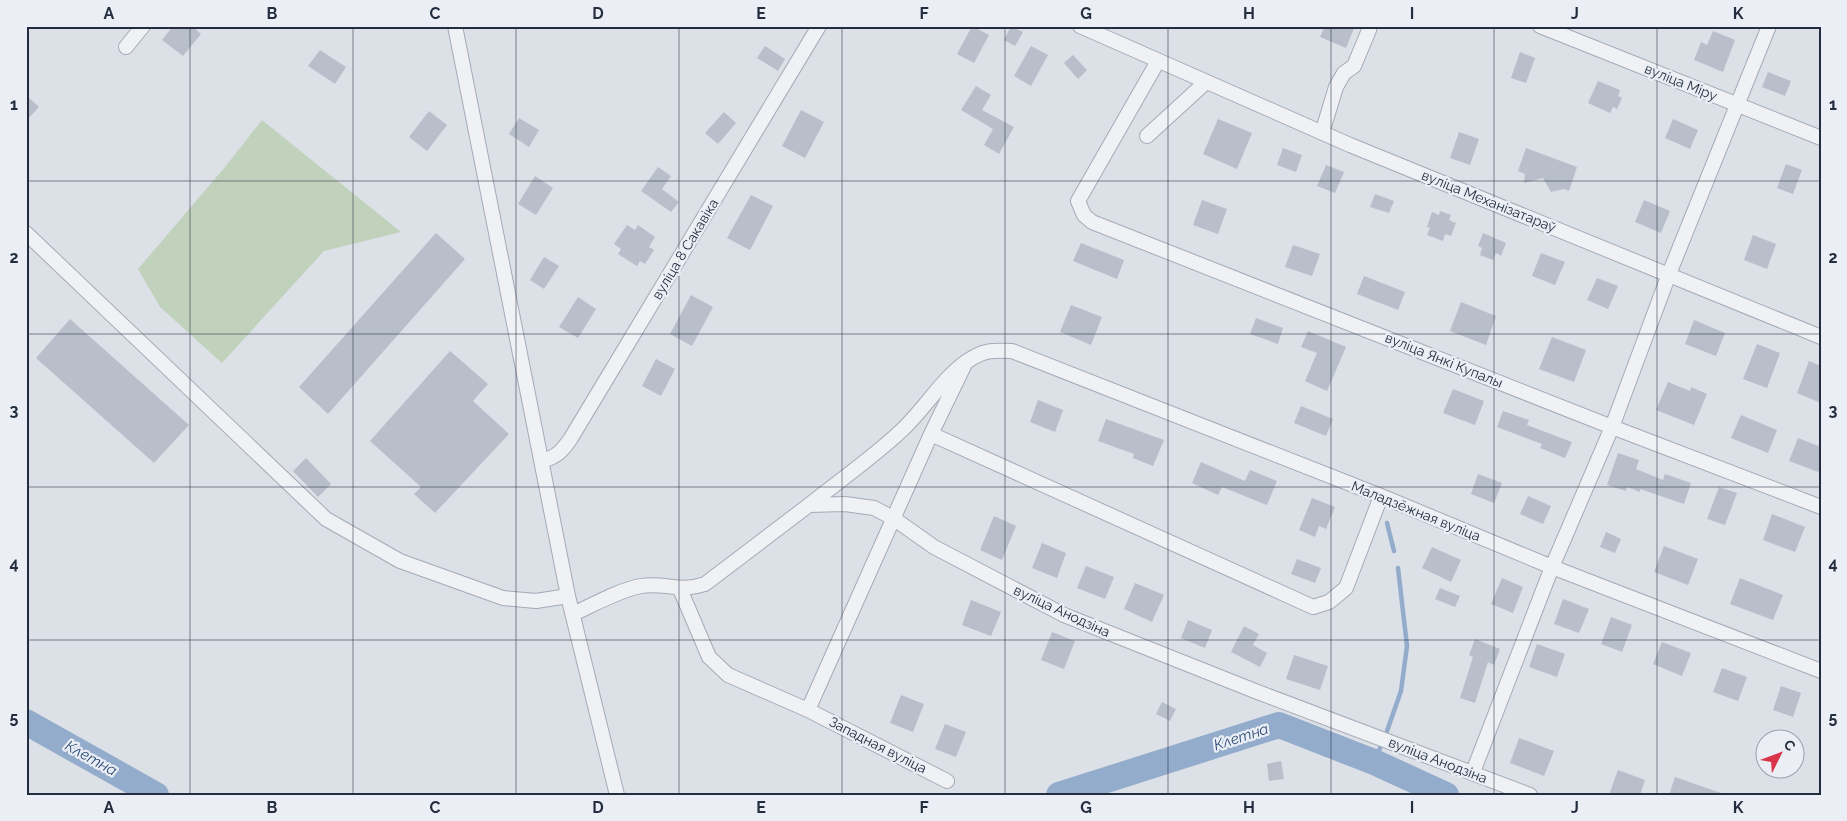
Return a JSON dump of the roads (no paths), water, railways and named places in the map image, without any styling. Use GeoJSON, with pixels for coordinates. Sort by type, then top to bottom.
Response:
{"type":"FeatureCollection","features":[{"type":"Feature","properties":{"kind":"street"},"geometry":{"type":"LineString","coordinates":[[126,47],[143,26]]}},
{"type":"Feature","properties":{"kind":"street"},"geometry":{"type":"LineString","coordinates":[[455,26],[568,596],[617,795]]}},
{"type":"Feature","properties":{"kind":"street","name":"вуліца 8 Сакавіка"},"geometry":{"type":"LineString","coordinates":[[542,461],[557,455],[571,438],[819,26]]}},
{"type":"Feature","properties":{"kind":"street","name":"вуліца Механізатараў"},"geometry":{"type":"LineString","coordinates":[[1080,26],[1322,132],[1821,337]]}},
{"type":"Feature","properties":{"kind":"street","name":"вуліца Міру"},"geometry":{"type":"LineString","coordinates":[[1540,26],[1821,138]]}},
{"type":"Feature","properties":{"kind":"street"},"geometry":{"type":"LineString","coordinates":[[1473,772],[1552,567],[1612,427],[1669,274],[1769,26]]}},
{"type":"Feature","properties":{"kind":"street"},"geometry":{"type":"LineString","coordinates":[[1322,132],[1336,87],[1344,73],[1354,66],[1369,30]]}},
{"type":"Feature","properties":{"kind":"street","name":"вуліца Янкі Купалы"},"geometry":{"type":"LineString","coordinates":[[1158,61],[1078,201],[1084,215],[1092,222],[1612,427],[1821,507]]}},
{"type":"Feature","properties":{"kind":"street"},"geometry":{"type":"LineString","coordinates":[[1147,136],[1206,82]]}},
{"type":"Feature","properties":{"kind":"street"},"geometry":{"type":"LineString","coordinates":[[26,233],[326,519],[400,561],[503,598],[536,601],[568,596]]}},
{"type":"Feature","properties":{"kind":"street","name":"Маладзёжная вуліца"},"geometry":{"type":"LineString","coordinates":[[967,361],[988,350],[1012,351],[1381,496],[1552,567],[1821,671]]}},
{"type":"Feature","properties":{"kind":"street"},"geometry":{"type":"LineString","coordinates":[[573,614],[639,586],[657,585],[680,589],[693,588],[705,584],[809,505],[900,432],[920,412],[947,378],[967,361]]}},
{"type":"Feature","properties":{"kind":"street"},"geometry":{"type":"LineString","coordinates":[[808,710],[931,434],[967,361]]}},
{"type":"Feature","properties":{"kind":"street"},"geometry":{"type":"LineString","coordinates":[[931,434],[1313,607],[1329,602],[1346,588],[1381,496]]}},
{"type":"Feature","properties":{"kind":"street","name":"вуліца Анодзіна"},"geometry":{"type":"LineString","coordinates":[[809,505],[845,504],[874,508],[893,518],[934,547],[1064,615],[1255,691],[1530,795]]}},
{"type":"Feature","properties":{"kind":"street","name":"Западная вуліца"},"geometry":{"type":"LineString","coordinates":[[680,589],[709,657],[728,675],[808,710],[947,780]]}},
{"type":"Feature","properties":{"kind":"waterway"},"geometry":{"type":"LineString","coordinates":[[1387,523],[1394,551]]}},
{"type":"Feature","properties":{"kind":"waterway"},"geometry":{"type":"LineString","coordinates":[[1387,731],[1401,691],[1407,646],[1398,568]]}},
{"type":"Feature","properties":{"kind":"waterway","name":"Клетна"},"geometry":{"type":"LineString","coordinates":[[26,722],[156,795]]}},
{"type":"Feature","properties":{"kind":"waterway","name":"Клетна"},"geometry":{"type":"LineString","coordinates":[[1059,795],[1279,725],[1374,762],[1446,795]]}},
{"type":"Feature","properties":{"kind":"waterway"},"geometry":{"type":"LineString","coordinates":[[1374,762],[1380,748]]}}]}
